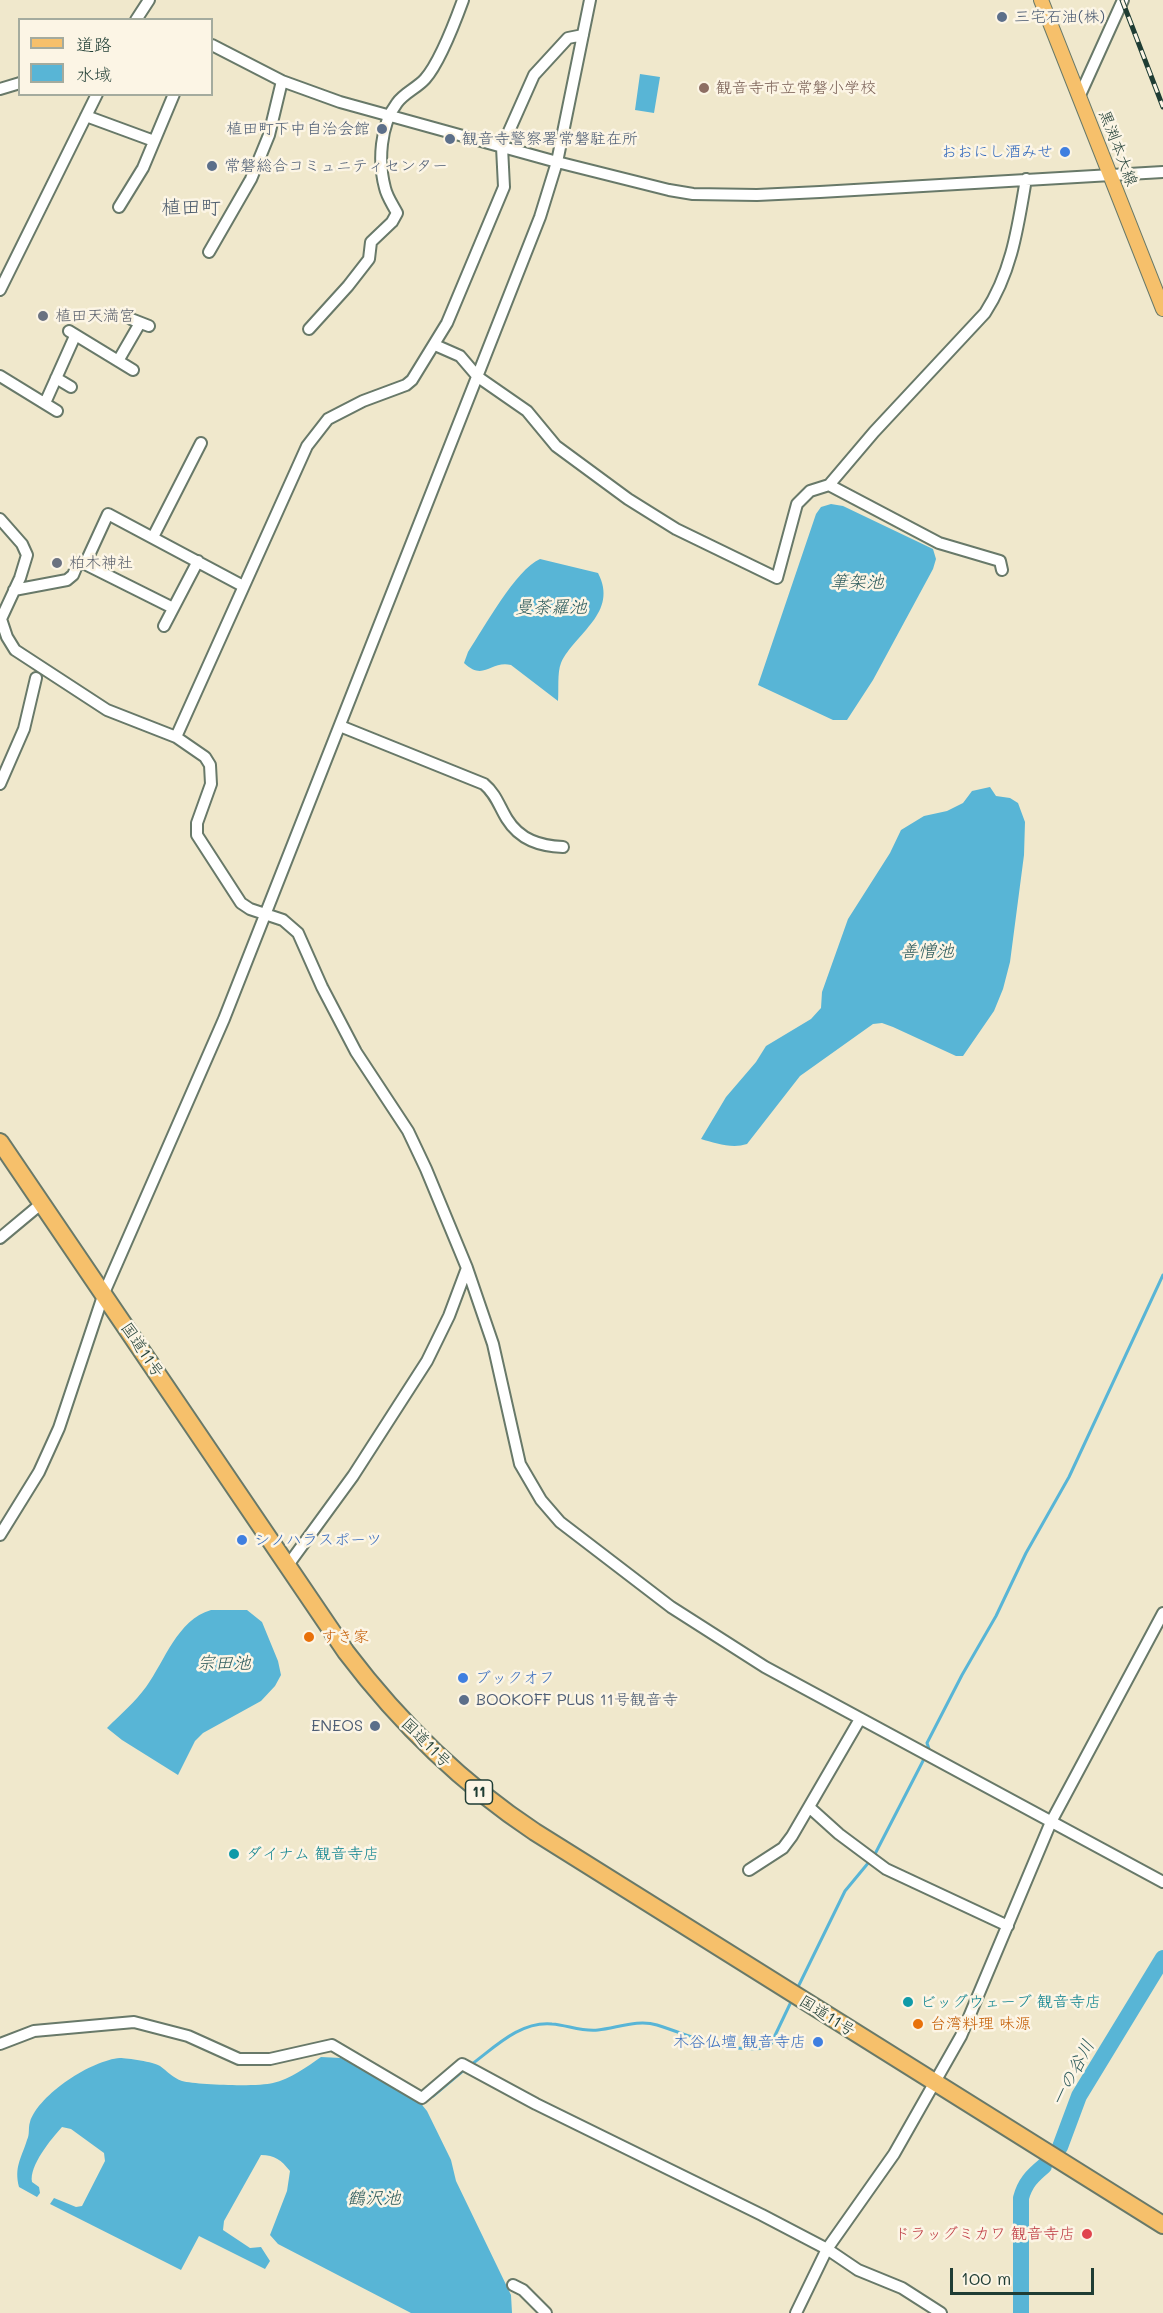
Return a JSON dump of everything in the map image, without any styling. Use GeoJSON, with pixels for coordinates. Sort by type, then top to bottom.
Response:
{"type":"FeatureCollection","features":[{"type":"Feature","properties":{"kind":"highway","name":"国道11号"},"geometry":{"type":"LineString","coordinates":[[0,1142],[369,1682],[424,1743],[476,1790],[549,1841],[1163,2225]]}},
{"type":"Feature","properties":{"kind":"main road","name":"黒渕本大線"},"geometry":{"type":"LineString","coordinates":[[1041,0],[1163,309]]}},
{"type":"Feature","properties":{"kind":"street"},"geometry":{"type":"LineString","coordinates":[[137,18],[149,0]]}},
{"type":"Feature","properties":{"kind":"street"},"geometry":{"type":"LineString","coordinates":[[309,329],[369,259],[371,242],[392,222],[397,213],[385,189],[382,165],[382,143],[389,116],[397,102],[425,79],[450,34],[464,0]]}},
{"type":"Feature","properties":{"kind":"street"},"geometry":{"type":"LineString","coordinates":[[0,1535],[39,1472],[59,1428],[104,1293],[224,1019],[540,217],[557,162],[590,0]]}},
{"type":"Feature","properties":{"kind":"street"},"geometry":{"type":"LineString","coordinates":[[1080,95],[1123,0]]}},
{"type":"Feature","properties":{"kind":"street"},"geometry":{"type":"LineString","coordinates":[[176,737],[307,446],[328,419],[363,401],[406,385],[412,380],[435,345],[451,313],[504,186],[502,147],[534,75],[568,38],[583,35]]}},
{"type":"Feature","properties":{"kind":"street"},"geometry":{"type":"LineString","coordinates":[[213,46],[282,81],[321,96],[557,162],[669,190],[715,195],[819,192],[1163,172]]}},
{"type":"Feature","properties":{"kind":"street"},"geometry":{"type":"LineString","coordinates":[[209,252],[251,179],[269,135],[282,81]]}},
{"type":"Feature","properties":{"kind":"street"},"geometry":{"type":"LineString","coordinates":[[0,89],[18,84]]}},
{"type":"Feature","properties":{"kind":"street"},"geometry":{"type":"LineString","coordinates":[[0,290],[96,96]]}},
{"type":"Feature","properties":{"kind":"street"},"geometry":{"type":"LineString","coordinates":[[119,207],[143,168],[173,96]]}},
{"type":"Feature","properties":{"kind":"street"},"geometry":{"type":"LineString","coordinates":[[86,116],[154,141]]}},
{"type":"Feature","properties":{"kind":"street"},"geometry":{"type":"LineString","coordinates":[[435,345],[460,356],[478,377],[527,411],[556,446],[628,499],[676,529],[777,578],[797,504],[810,490],[829,485],[874,432],[985,312],[998,294],[1016,237],[1026,179]]}},
{"type":"Feature","properties":{"kind":"street"},"geometry":{"type":"LineString","coordinates":[[118,361],[140,323]]}},
{"type":"Feature","properties":{"kind":"street"},"geometry":{"type":"LineString","coordinates":[[45,402],[72,333],[133,370]]}},
{"type":"Feature","properties":{"kind":"street"},"geometry":{"type":"LineString","coordinates":[[0,376],[57,411]]}},
{"type":"Feature","properties":{"kind":"street"},"geometry":{"type":"LineString","coordinates":[[56,378],[71,387]]}},
{"type":"Feature","properties":{"kind":"street"},"geometry":{"type":"LineString","coordinates":[[153,537],[201,443]]}},
{"type":"Feature","properties":{"kind":"street"},"geometry":{"type":"LineString","coordinates":[[829,485],[939,543],[1000,561],[1002,570]]}},
{"type":"Feature","properties":{"kind":"street"},"geometry":{"type":"LineString","coordinates":[[85,564],[108,514],[243,586]]}},
{"type":"Feature","properties":{"kind":"street"},"geometry":{"type":"LineString","coordinates":[[0,519],[22,544],[27,555],[1,620],[15,650],[106,710],[176,737],[205,757],[210,765],[211,784],[197,823],[197,835],[241,903],[250,909],[284,920],[298,933],[322,987],[356,1052],[415,1143],[467,1268],[493,1344],[520,1464],[547,1508],[560,1522],[671,1607],[765,1667],[1163,1882]]}},
{"type":"Feature","properties":{"kind":"street"},"geometry":{"type":"LineString","coordinates":[[164,626],[198,561]]}},
{"type":"Feature","properties":{"kind":"street"},"geometry":{"type":"LineString","coordinates":[[14,590],[67,580],[73,575],[78,563],[85,564],[173,608]]}},
{"type":"Feature","properties":{"kind":"street"},"geometry":{"type":"LineString","coordinates":[[0,784],[24,729],[36,678]]}},
{"type":"Feature","properties":{"kind":"street"},"geometry":{"type":"LineString","coordinates":[[339,726],[484,784],[493,791],[508,821],[522,836],[542,846],[563,847]]}},
{"type":"Feature","properties":{"kind":"street"},"geometry":{"type":"LineString","coordinates":[[0,1238],[42,1203]]}},
{"type":"Feature","properties":{"kind":"street"},"geometry":{"type":"LineString","coordinates":[[288,1565],[353,1476],[427,1361],[449,1316],[467,1268]]}},
{"type":"Feature","properties":{"kind":"street"},"geometry":{"type":"LineString","coordinates":[[796,2313],[827,2249],[894,2154],[961,2036],[1051,1822],[1163,1613]]}},
{"type":"Feature","properties":{"kind":"street"},"geometry":{"type":"LineString","coordinates":[[750,1870],[783,1848],[792,1836],[860,1719]]}},
{"type":"Feature","properties":{"kind":"street"},"geometry":{"type":"LineString","coordinates":[[809,1807],[839,1834],[886,1869],[1008,1926]]}},
{"type":"Feature","properties":{"kind":"street"},"geometry":{"type":"LineString","coordinates":[[0,2044],[34,2031],[134,2022],[188,2036],[239,2058],[270,2059],[332,2045],[422,2098],[462,2064],[536,2104],[762,2215],[827,2249],[858,2270],[902,2288],[942,2313]]}},
{"type":"Feature","properties":{"kind":"street"},"geometry":{"type":"LineString","coordinates":[[513,2285],[523,2290],[546,2313]]}},
{"type":"Feature","properties":{"kind":"water"},"geometry":{"type":"Polygon","coordinates":[[[640,74],[660,77],[654,113],[635,110],[640,74]]]}},
{"type":"Feature","properties":{"kind":"water","name":"筆架池"},"geometry":{"type":"Polygon","coordinates":[[[831,504],[843,506],[933,549],[936,559],[933,569],[873,680],[847,720],[833,720],[758,685],[816,514],[821,507],[831,504]]]}},
{"type":"Feature","properties":{"kind":"water","name":"曼荼羅池"},"geometry":{"type":"Polygon","coordinates":[[[540,559],[598,573],[603,587],[603,600],[593,622],[567,652],[561,663],[558,701],[511,665],[498,665],[477,671],[464,663],[468,652],[511,586],[521,574],[540,559]]]}},
{"type":"Feature","properties":{"kind":"water","name":"善憎池"},"geometry":{"type":"Polygon","coordinates":[[[990,787],[996,796],[1010,798],[1018,803],[1025,822],[1024,855],[1010,962],[1003,989],[994,1011],[963,1056],[956,1056],[882,1023],[873,1024],[800,1076],[747,1144],[730,1146],[701,1139],[726,1097],[756,1062],[766,1046],[811,1019],[821,1008],[822,992],[848,919],[890,853],[901,830],[924,816],[947,811],[963,803],[972,791],[990,787]]]}},
{"type":"Feature","properties":{"kind":"water","name":"宗田池"},"geometry":{"type":"Polygon","coordinates":[[[211,1610],[247,1610],[262,1622],[278,1661],[281,1675],[275,1686],[261,1701],[203,1733],[195,1741],[178,1775],[107,1728],[146,1687],[181,1632],[199,1615],[211,1610]]]}},
{"type":"Feature","properties":{"kind":"water","name":"鶴沢池"},"geometry":{"type":"Polygon","coordinates":[[[321,2057],[341,2058],[418,2100],[427,2111],[451,2160],[456,2181],[511,2295],[512,2313],[411,2313],[278,2244],[270,2235],[287,2191],[290,2171],[274,2157],[261,2155],[224,2221],[223,2230],[250,2248],[261,2247],[270,2261],[265,2269],[199,2236],[181,2270],[50,2204],[54,2198],[76,2207],[82,2206],[105,2161],[104,2153],[71,2129],[62,2127],[37,2161],[32,2182],[39,2187],[40,2193],[37,2197],[19,2187],[17,2174],[19,2163],[35,2111],[44,2100],[68,2080],[95,2065],[108,2060],[128,2059],[160,2066],[182,2081],[255,2085],[286,2079],[321,2057]]]}},
{"type":"Feature","properties":{"kind":"waterway"},"geometry":{"type":"LineString","coordinates":[[929,1749],[927,1743],[996,1616],[1026,1553],[1069,1477],[1163,1275]]}},
{"type":"Feature","properties":{"kind":"waterway"},"geometry":{"type":"LineString","coordinates":[[875,1854],[925,1757]]}},
{"type":"Feature","properties":{"kind":"waterway"},"geometry":{"type":"LineString","coordinates":[[799,1985],[845,1891],[869,1862]]}},
{"type":"Feature","properties":{"kind":"waterway","name":"一の谷川"},"geometry":{"type":"LineString","coordinates":[[1060,2147],[1079,2096],[1163,1958]]}},
{"type":"Feature","properties":{"kind":"waterway"},"geometry":{"type":"LineString","coordinates":[[472,2064],[509,2036],[540,2024],[592,2030],[650,2023],[723,2046],[769,2048],[790,2004]]}},
{"type":"Feature","properties":{"kind":"waterway"},"geometry":{"type":"LineString","coordinates":[[433,2096],[464,2070]]}},
{"type":"Feature","properties":{"kind":"waterway","name":"一の谷川"},"geometry":{"type":"LineString","coordinates":[[1021,2313],[1021,2198],[1030,2180],[1044,2166]]}},
{"type":"Feature","properties":{"kind":"railway"},"geometry":{"type":"LineString","coordinates":[[1122,0],[1163,107]]}},
{"type":"Feature","properties":{"kind":"place","name":"三宅石油(株)"},"geometry":{"type":"Point","coordinates":[1002,17]}},
{"type":"Feature","properties":{"kind":"place","name":"観音寺市立常磐小学校"},"geometry":{"type":"Point","coordinates":[704,88]}},
{"type":"Feature","properties":{"kind":"place","name":"植田町下中自治会館"},"geometry":{"type":"Point","coordinates":[382,129]}},
{"type":"Feature","properties":{"kind":"place","name":"観音寺警察署常磐駐在所"},"geometry":{"type":"Point","coordinates":[450,139]}},
{"type":"Feature","properties":{"kind":"place","name":"おおにし酒みせ"},"geometry":{"type":"Point","coordinates":[1065,152]}},
{"type":"Feature","properties":{"kind":"place","name":"常磐総合コミュニティセンター"},"geometry":{"type":"Point","coordinates":[212,166]}},
{"type":"Feature","properties":{"kind":"place","name":"植田天満宮"},"geometry":{"type":"Point","coordinates":[43,316]}},
{"type":"Feature","properties":{"kind":"place","name":"柏木神社"},"geometry":{"type":"Point","coordinates":[57,563]}},
{"type":"Feature","properties":{"kind":"place","name":"シノハラスポーツ"},"geometry":{"type":"Point","coordinates":[242,1540]}},
{"type":"Feature","properties":{"kind":"place","name":"すき家"},"geometry":{"type":"Point","coordinates":[309,1637]}},
{"type":"Feature","properties":{"kind":"place","name":"ブックオフ"},"geometry":{"type":"Point","coordinates":[463,1678]}},
{"type":"Feature","properties":{"kind":"place","name":"BOOKOFF PLUS 11号観音寺"},"geometry":{"type":"Point","coordinates":[464,1700]}},
{"type":"Feature","properties":{"kind":"place","name":"ENEOS"},"geometry":{"type":"Point","coordinates":[375,1726]}},
{"type":"Feature","properties":{"kind":"place","name":"ダイナム 観音寺店"},"geometry":{"type":"Point","coordinates":[234,1854]}},
{"type":"Feature","properties":{"kind":"place","name":"ビッグウェーブ 観音寺店"},"geometry":{"type":"Point","coordinates":[908,2002]}},
{"type":"Feature","properties":{"kind":"place","name":"台湾料理 味源"},"geometry":{"type":"Point","coordinates":[918,2024]}},
{"type":"Feature","properties":{"kind":"place","name":"木谷仏壇 観音寺店"},"geometry":{"type":"Point","coordinates":[818,2042]}},
{"type":"Feature","properties":{"kind":"place","name":"ドラッグミカワ 観音寺店"},"geometry":{"type":"Point","coordinates":[1087,2234]}},
{"type":"Feature","properties":{"kind":"district","name":"植田町"},"geometry":{"type":"Point","coordinates":[191,208]}}]}
